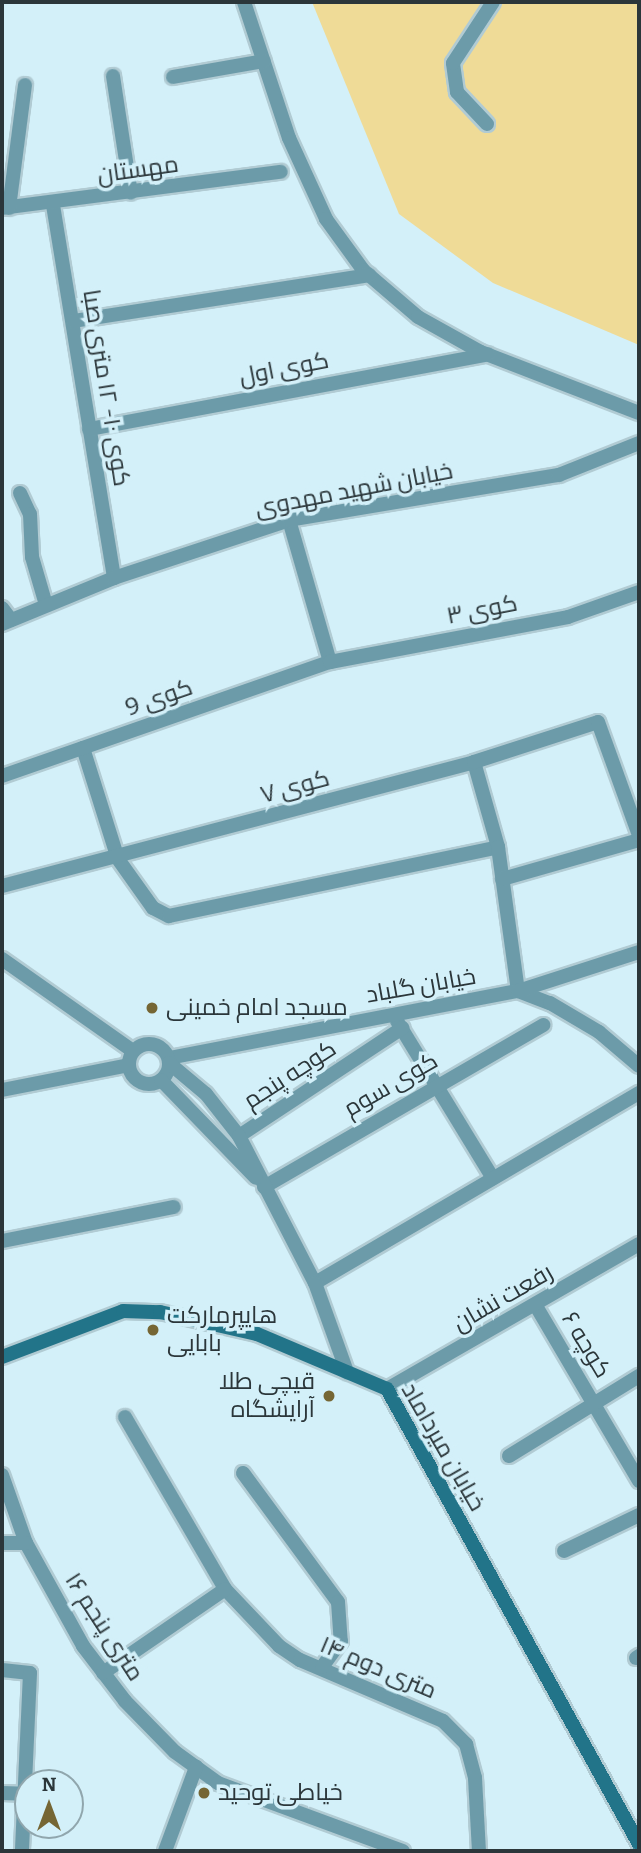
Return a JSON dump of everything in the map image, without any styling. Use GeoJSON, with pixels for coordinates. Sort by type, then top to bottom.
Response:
{"type":"FeatureCollection","features":[{"type":"Feature","properties":{"kind":"main road","name":"خیابان میرداماد"},"geometry":{"type":"LineString","coordinates":[[2,1357],[123,1311],[160,1312],[257,1334],[387,1389],[639,1844]]}},
{"type":"Feature","properties":{"kind":"street"},"geometry":{"type":"LineString","coordinates":[[244,2],[289,138],[326,219],[369,275],[418,317],[488,354],[639,413]]}},
{"type":"Feature","properties":{"kind":"street"},"geometry":{"type":"LineString","coordinates":[[487,124],[457,92],[453,63],[493,2]]}},
{"type":"Feature","properties":{"kind":"street"},"geometry":{"type":"LineString","coordinates":[[173,77],[264,61]]}},
{"type":"Feature","properties":{"kind":"street"},"geometry":{"type":"LineString","coordinates":[[113,76],[131,194]]}},
{"type":"Feature","properties":{"kind":"street"},"geometry":{"type":"LineString","coordinates":[[5,208],[25,85]]}},
{"type":"Feature","properties":{"kind":"street","name":"مهستان"},"geometry":{"type":"LineString","coordinates":[[5,208],[53,205],[281,172]]}},
{"type":"Feature","properties":{"kind":"street","name":"کوی ۱۰- ۱۲ متری صبا"},"geometry":{"type":"LineString","coordinates":[[53,205],[114,578]]}},
{"type":"Feature","properties":{"kind":"street"},"geometry":{"type":"LineString","coordinates":[[73,321],[369,275]]}},
{"type":"Feature","properties":{"kind":"street","name":"کوی اول"},"geometry":{"type":"LineString","coordinates":[[89,429],[488,354]]}},
{"type":"Feature","properties":{"kind":"street","name":"خیابان شهید مهدوی"},"geometry":{"type":"LineString","coordinates":[[5,617],[289,520],[559,475],[639,443]]}},
{"type":"Feature","properties":{"kind":"street"},"geometry":{"type":"LineString","coordinates":[[20,493],[30,514],[32,557],[46,605]]}},
{"type":"Feature","properties":{"kind":"street"},"geometry":{"type":"LineString","coordinates":[[289,520],[330,662]]}},
{"type":"Feature","properties":{"kind":"street","name":"کوی ۳"},"geometry":{"type":"LineString","coordinates":[[330,662],[568,617],[639,592]]}},
{"type":"Feature","properties":{"kind":"street","name":"کوی 9"},"geometry":{"type":"LineString","coordinates":[[2,776],[330,662]]}},
{"type":"Feature","properties":{"kind":"street","name":"کوی ۷"},"geometry":{"type":"LineString","coordinates":[[2,886],[118,859],[474,762],[598,722],[639,838]]}},
{"type":"Feature","properties":{"kind":"street"},"geometry":{"type":"LineString","coordinates":[[82,748],[118,859],[153,908],[169,916],[498,847]]}},
{"type":"Feature","properties":{"kind":"street"},"geometry":{"type":"LineString","coordinates":[[474,762],[498,847],[518,991],[550,1003],[599,1032],[639,1065]]}},
{"type":"Feature","properties":{"kind":"street"},"geometry":{"type":"LineString","coordinates":[[502,879],[639,838]]}},
{"type":"Feature","properties":{"kind":"street","name":"خیابان گلباد"},"geometry":{"type":"LineString","coordinates":[[169,1061],[392,1014],[518,991],[639,951]]}},
{"type":"Feature","properties":{"kind":"street"},"geometry":{"type":"LineString","coordinates":[[2,959],[131,1058]]}},
{"type":"Feature","properties":{"kind":"street"},"geometry":{"type":"LineString","coordinates":[[392,1014],[493,1178]]}},
{"type":"Feature","properties":{"kind":"street","name":"کوی سوم"},"geometry":{"type":"LineString","coordinates":[[264,1187],[542,1025]]}},
{"type":"Feature","properties":{"kind":"street","name":"کوچه پنجم"},"geometry":{"type":"LineString","coordinates":[[239,1136],[402,1028]]}},
{"type":"Feature","properties":{"kind":"street"},"geometry":{"type":"LineString","coordinates":[[2,1090],[131,1058],[149,1044],[164,1051],[169,1061],[206,1094],[239,1136],[315,1283],[347,1372]]}},
{"type":"Feature","properties":{"kind":"street"},"geometry":{"type":"LineString","coordinates":[[131,1058],[131,1073],[145,1084],[162,1080]]}},
{"type":"Feature","properties":{"kind":"street"},"geometry":{"type":"LineString","coordinates":[[162,1080],[169,1061]]}},
{"type":"Feature","properties":{"kind":"street"},"geometry":{"type":"LineString","coordinates":[[162,1080],[264,1187]]}},
{"type":"Feature","properties":{"kind":"street"},"geometry":{"type":"LineString","coordinates":[[315,1283],[639,1093]]}},
{"type":"Feature","properties":{"kind":"street"},"geometry":{"type":"LineString","coordinates":[[2,1241],[174,1207]]}},
{"type":"Feature","properties":{"kind":"street","name":"رفعت نشان"},"geometry":{"type":"LineString","coordinates":[[387,1389],[536,1306],[639,1244]]}},
{"type":"Feature","properties":{"kind":"street","name":"کوچه ۶"},"geometry":{"type":"LineString","coordinates":[[536,1306],[639,1479]]}},
{"type":"Feature","properties":{"kind":"street"},"geometry":{"type":"LineString","coordinates":[[509,1456],[596,1406],[639,1376]]}},
{"type":"Feature","properties":{"kind":"street","name":"۱۴ متری دوم"},"geometry":{"type":"LineString","coordinates":[[125,1417],[225,1589],[279,1646],[443,1721],[466,1744],[475,1778],[479,1851]]}},
{"type":"Feature","properties":{"kind":"street"},"geometry":{"type":"LineString","coordinates":[[243,1473],[338,1602],[341,1641],[322,1667]]}},
{"type":"Feature","properties":{"kind":"street","name":"۱۶ متری پنجم"},"geometry":{"type":"LineString","coordinates":[[2,1475],[26,1544],[103,1672],[125,1701],[196,1767],[218,1783],[403,1851]]}},
{"type":"Feature","properties":{"kind":"street"},"geometry":{"type":"LineString","coordinates":[[564,1551],[639,1515]]}},
{"type":"Feature","properties":{"kind":"street"},"geometry":{"type":"LineString","coordinates":[[2,1543],[26,1544]]}},
{"type":"Feature","properties":{"kind":"street"},"geometry":{"type":"LineString","coordinates":[[103,1672],[225,1589]]}},
{"type":"Feature","properties":{"kind":"street"},"geometry":{"type":"LineString","coordinates":[[2,1670],[30,1673],[26,1769]]}},
{"type":"Feature","properties":{"kind":"street"},"geometry":{"type":"LineString","coordinates":[[165,1851],[196,1767]]}},
{"type":"Feature","properties":{"kind":"shaded area"},"geometry":{"type":"Polygon","coordinates":[[[312,2],[639,2],[639,345],[493,283],[399,214],[312,2]]]}},
{"type":"Feature","properties":{"kind":"place","name":"مسجد امام خمینی"},"geometry":{"type":"Point","coordinates":[152,1008]}},
{"type":"Feature","properties":{"kind":"place","name":"هایپرمارکت بابایی"},"geometry":{"type":"Point","coordinates":[153,1330]}},
{"type":"Feature","properties":{"kind":"place","name":"قیچی طلا آرایشگاه"},"geometry":{"type":"Point","coordinates":[329,1396]}},
{"type":"Feature","properties":{"kind":"place","name":"خیاطی توحید"},"geometry":{"type":"Point","coordinates":[204,1793]}}]}
